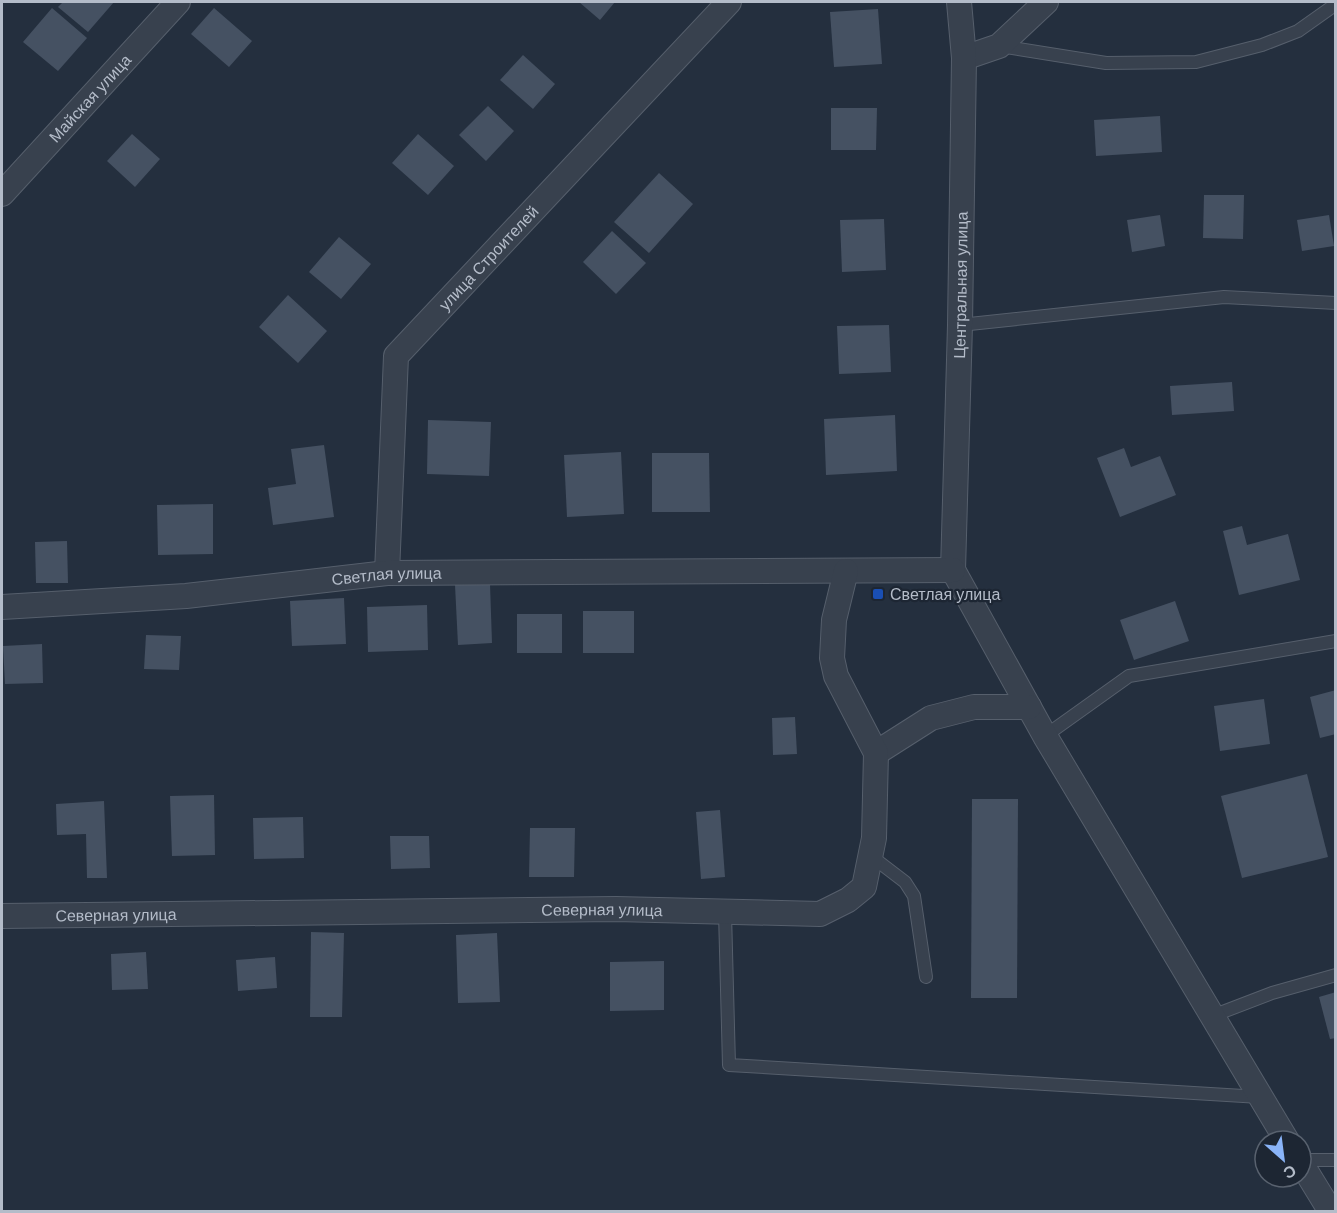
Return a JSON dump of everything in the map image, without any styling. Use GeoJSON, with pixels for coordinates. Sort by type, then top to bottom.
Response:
{"type":"FeatureCollection","features":[{"type":"Feature","properties":{"kind":"street","name":"Майская улица"},"geometry":{"type":"LineString","coordinates":[[2,194],[178,2]]}},
{"type":"Feature","properties":{"kind":"street","name":"улица Строителей"},"geometry":{"type":"LineString","coordinates":[[387,573],[396,356],[729,2]]}},
{"type":"Feature","properties":{"kind":"street","name":"Центральная улица"},"geometry":{"type":"LineString","coordinates":[[953,570],[964,58],[959,2]]}},
{"type":"Feature","properties":{"kind":"street"},"geometry":{"type":"LineString","coordinates":[[964,58],[999,46],[1046,2]]}},
{"type":"Feature","properties":{"kind":"street","name":"Светлая улица"},"geometry":{"type":"LineString","coordinates":[[2,607],[186,596],[387,573],[953,570]]}},
{"type":"Feature","properties":{"kind":"street"},"geometry":{"type":"LineString","coordinates":[[953,570],[1045,736],[1280,1129]]}},
{"type":"Feature","properties":{"kind":"street","name":"Северная улица"},"geometry":{"type":"LineString","coordinates":[[2,916],[616,909],[820,914],[848,900],[864,887],[874,838],[876,753],[836,676],[832,658],[834,620],[846,571]]}},
{"type":"Feature","properties":{"kind":"street"},"geometry":{"type":"LineString","coordinates":[[876,753],[931,718],[974,708],[1029,707]]}},
{"type":"Feature","properties":{"kind":"street"},"geometry":{"type":"LineString","coordinates":[[1313,1181],[1331,1212]]}},
{"type":"Feature","properties":{"kind":"lane"},"geometry":{"type":"LineString","coordinates":[[999,46],[1106,63],[1196,62],[1262,45],[1298,31],[1335,4]]}},
{"type":"Feature","properties":{"kind":"lane"},"geometry":{"type":"LineString","coordinates":[[960,325],[1224,297],[1335,303]]}},
{"type":"Feature","properties":{"kind":"lane"},"geometry":{"type":"LineString","coordinates":[[1045,736],[1129,676],[1335,641]]}},
{"type":"Feature","properties":{"kind":"lane"},"geometry":{"type":"LineString","coordinates":[[871,856],[905,882],[914,896],[926,977]]}},
{"type":"Feature","properties":{"kind":"lane"},"geometry":{"type":"LineString","coordinates":[[725,913],[729,1065],[1260,1097]]}},
{"type":"Feature","properties":{"kind":"lane"},"geometry":{"type":"LineString","coordinates":[[1212,1016],[1272,993],[1335,975]]}},
{"type":"Feature","properties":{"kind":"lane"},"geometry":{"type":"LineString","coordinates":[[1313,1161],[1335,1160]]}},
{"type":"Feature","properties":{"kind":"building"},"geometry":{"type":"Polygon","coordinates":[[[63,2],[114,2],[88,32],[58,7],[63,2]]]}},
{"type":"Feature","properties":{"kind":"building"},"geometry":{"type":"Polygon","coordinates":[[[579,2],[615,2],[600,20],[579,2]]]}},
{"type":"Feature","properties":{"kind":"building"},"geometry":{"type":"Polygon","coordinates":[[[52,8],[87,38],[58,71],[23,42],[52,8]]]}},
{"type":"Feature","properties":{"kind":"building"},"geometry":{"type":"Polygon","coordinates":[[[214,8],[252,41],[229,67],[191,34],[214,8]]]}},
{"type":"Feature","properties":{"kind":"building"},"geometry":{"type":"Polygon","coordinates":[[[878,9],[882,64],[834,67],[830,12],[878,9]]]}},
{"type":"Feature","properties":{"kind":"building"},"geometry":{"type":"Polygon","coordinates":[[[523,55],[555,84],[533,109],[500,80],[523,55]]]}},
{"type":"Feature","properties":{"kind":"building"},"geometry":{"type":"Polygon","coordinates":[[[488,106],[514,131],[486,161],[459,135],[488,106]]]}},
{"type":"Feature","properties":{"kind":"building"},"geometry":{"type":"Polygon","coordinates":[[[831,108],[877,108],[876,150],[831,150],[831,108]]]}},
{"type":"Feature","properties":{"kind":"building"},"geometry":{"type":"Polygon","coordinates":[[[1160,116],[1162,152],[1096,156],[1094,120],[1160,116]]]}},
{"type":"Feature","properties":{"kind":"building"},"geometry":{"type":"Polygon","coordinates":[[[132,134],[160,159],[135,187],[107,161],[132,134]]]}},
{"type":"Feature","properties":{"kind":"building"},"geometry":{"type":"Polygon","coordinates":[[[418,134],[454,166],[428,195],[392,163],[418,134]]]}},
{"type":"Feature","properties":{"kind":"building"},"geometry":{"type":"Polygon","coordinates":[[[659,173],[693,204],[649,253],[614,222],[659,173]]]}},
{"type":"Feature","properties":{"kind":"building"},"geometry":{"type":"Polygon","coordinates":[[[1204,195],[1244,195],[1243,239],[1203,238],[1204,195]]]}},
{"type":"Feature","properties":{"kind":"building"},"geometry":{"type":"Polygon","coordinates":[[[1160,215],[1165,246],[1132,252],[1127,220],[1160,215]]]}},
{"type":"Feature","properties":{"kind":"building"},"geometry":{"type":"Polygon","coordinates":[[[1329,215],[1334,246],[1302,251],[1297,220],[1329,215]]]}},
{"type":"Feature","properties":{"kind":"building"},"geometry":{"type":"Polygon","coordinates":[[[884,219],[886,270],[842,272],[840,220],[884,219]]]}},
{"type":"Feature","properties":{"kind":"building"},"geometry":{"type":"Polygon","coordinates":[[[612,231],[646,263],[616,294],[583,262],[612,231]]]}},
{"type":"Feature","properties":{"kind":"building"},"geometry":{"type":"Polygon","coordinates":[[[339,237],[371,264],[341,299],[309,272],[339,237]]]}},
{"type":"Feature","properties":{"kind":"building"},"geometry":{"type":"Polygon","coordinates":[[[288,295],[327,331],[298,363],[259,327],[288,295]]]}},
{"type":"Feature","properties":{"kind":"building"},"geometry":{"type":"Polygon","coordinates":[[[889,325],[891,372],[839,374],[837,326],[889,325]]]}},
{"type":"Feature","properties":{"kind":"building"},"geometry":{"type":"Polygon","coordinates":[[[1232,382],[1234,411],[1172,415],[1170,386],[1232,382]]]}},
{"type":"Feature","properties":{"kind":"building"},"geometry":{"type":"Polygon","coordinates":[[[895,415],[897,471],[826,475],[824,419],[895,415]]]}},
{"type":"Feature","properties":{"kind":"building"},"geometry":{"type":"Polygon","coordinates":[[[428,420],[491,422],[489,476],[427,474],[428,420]]]}},
{"type":"Feature","properties":{"kind":"building"},"geometry":{"type":"Polygon","coordinates":[[[324,445],[334,517],[273,525],[268,488],[296,484],[291,449],[324,445]]]}},
{"type":"Feature","properties":{"kind":"building"},"geometry":{"type":"Polygon","coordinates":[[[1124,448],[1131,467],[1160,456],[1176,495],[1120,517],[1097,458],[1124,448]]]}},
{"type":"Feature","properties":{"kind":"building"},"geometry":{"type":"Polygon","coordinates":[[[621,452],[624,514],[567,517],[564,455],[621,452]]]}},
{"type":"Feature","properties":{"kind":"building"},"geometry":{"type":"Polygon","coordinates":[[[652,453],[709,453],[710,512],[652,512],[652,453]]]}},
{"type":"Feature","properties":{"kind":"building"},"geometry":{"type":"Polygon","coordinates":[[[213,504],[213,554],[158,555],[157,505],[213,504]]]}},
{"type":"Feature","properties":{"kind":"building"},"geometry":{"type":"Polygon","coordinates":[[[1242,526],[1247,545],[1288,534],[1300,580],[1239,595],[1223,531],[1242,526]]]}},
{"type":"Feature","properties":{"kind":"building"},"geometry":{"type":"Polygon","coordinates":[[[67,541],[68,583],[36,583],[35,542],[67,541]]]}},
{"type":"Feature","properties":{"kind":"building"},"geometry":{"type":"Polygon","coordinates":[[[490,584],[492,643],[458,645],[455,585],[490,584]]]}},
{"type":"Feature","properties":{"kind":"building"},"geometry":{"type":"Polygon","coordinates":[[[344,598],[346,644],[292,646],[290,601],[344,598]]]}},
{"type":"Feature","properties":{"kind":"building"},"geometry":{"type":"Polygon","coordinates":[[[1175,601],[1189,641],[1134,660],[1120,620],[1175,601]]]}},
{"type":"Feature","properties":{"kind":"building"},"geometry":{"type":"Polygon","coordinates":[[[427,605],[428,650],[368,652],[367,607],[427,605]]]}},
{"type":"Feature","properties":{"kind":"building"},"geometry":{"type":"Polygon","coordinates":[[[583,611],[634,611],[634,653],[583,653],[583,611]]]}},
{"type":"Feature","properties":{"kind":"building"},"geometry":{"type":"Polygon","coordinates":[[[517,614],[562,614],[562,653],[517,653],[517,614]]]}},
{"type":"Feature","properties":{"kind":"building"},"geometry":{"type":"Polygon","coordinates":[[[146,635],[181,636],[179,670],[144,669],[146,635]]]}},
{"type":"Feature","properties":{"kind":"building"},"geometry":{"type":"Polygon","coordinates":[[[42,644],[43,683],[5,684],[3,646],[42,644]]]}},
{"type":"Feature","properties":{"kind":"building"},"geometry":{"type":"Polygon","coordinates":[[[1336,690],[1336,734],[1320,738],[1310,697],[1336,690]]]}},
{"type":"Feature","properties":{"kind":"building"},"geometry":{"type":"Polygon","coordinates":[[[1264,699],[1270,744],[1220,751],[1214,706],[1264,699]]]}},
{"type":"Feature","properties":{"kind":"building"},"geometry":{"type":"Polygon","coordinates":[[[795,717],[797,754],[773,755],[772,718],[795,717]]]}},
{"type":"Feature","properties":{"kind":"building"},"geometry":{"type":"Polygon","coordinates":[[[1307,774],[1328,857],[1242,878],[1221,796],[1307,774]]]}},
{"type":"Feature","properties":{"kind":"building"},"geometry":{"type":"Polygon","coordinates":[[[214,795],[215,855],[172,856],[170,796],[214,795]]]}},
{"type":"Feature","properties":{"kind":"building"},"geometry":{"type":"Polygon","coordinates":[[[972,799],[1018,799],[1017,998],[971,998],[972,799]]]}},
{"type":"Feature","properties":{"kind":"building"},"geometry":{"type":"Polygon","coordinates":[[[104,801],[107,878],[87,878],[86,834],[57,835],[56,804],[104,801]]]}},
{"type":"Feature","properties":{"kind":"building"},"geometry":{"type":"Polygon","coordinates":[[[720,810],[725,877],[701,879],[696,812],[720,810]]]}},
{"type":"Feature","properties":{"kind":"building"},"geometry":{"type":"Polygon","coordinates":[[[303,817],[304,858],[254,859],[253,818],[303,817]]]}},
{"type":"Feature","properties":{"kind":"building"},"geometry":{"type":"Polygon","coordinates":[[[530,828],[575,828],[574,877],[529,877],[530,828]]]}},
{"type":"Feature","properties":{"kind":"building"},"geometry":{"type":"Polygon","coordinates":[[[390,836],[429,836],[430,868],[391,869],[390,836]]]}},
{"type":"Feature","properties":{"kind":"building"},"geometry":{"type":"Polygon","coordinates":[[[311,932],[344,933],[342,1017],[310,1017],[311,932]]]}},
{"type":"Feature","properties":{"kind":"building"},"geometry":{"type":"Polygon","coordinates":[[[497,933],[500,1002],[458,1003],[456,935],[497,933]]]}},
{"type":"Feature","properties":{"kind":"building"},"geometry":{"type":"Polygon","coordinates":[[[146,952],[148,989],[112,990],[111,954],[146,952]]]}},
{"type":"Feature","properties":{"kind":"building"},"geometry":{"type":"Polygon","coordinates":[[[275,957],[277,988],[238,991],[236,960],[275,957]]]}},
{"type":"Feature","properties":{"kind":"building"},"geometry":{"type":"Polygon","coordinates":[[[664,961],[664,1010],[610,1011],[610,962],[664,961]]]}},
{"type":"Feature","properties":{"kind":"building"},"geometry":{"type":"Polygon","coordinates":[[[1336,992],[1336,1038],[1330,1039],[1319,997],[1336,992]]]}},
{"type":"Feature","properties":{"kind":"place","name":"Светлая улица"},"geometry":{"type":"Point","coordinates":[878,594]}}]}
